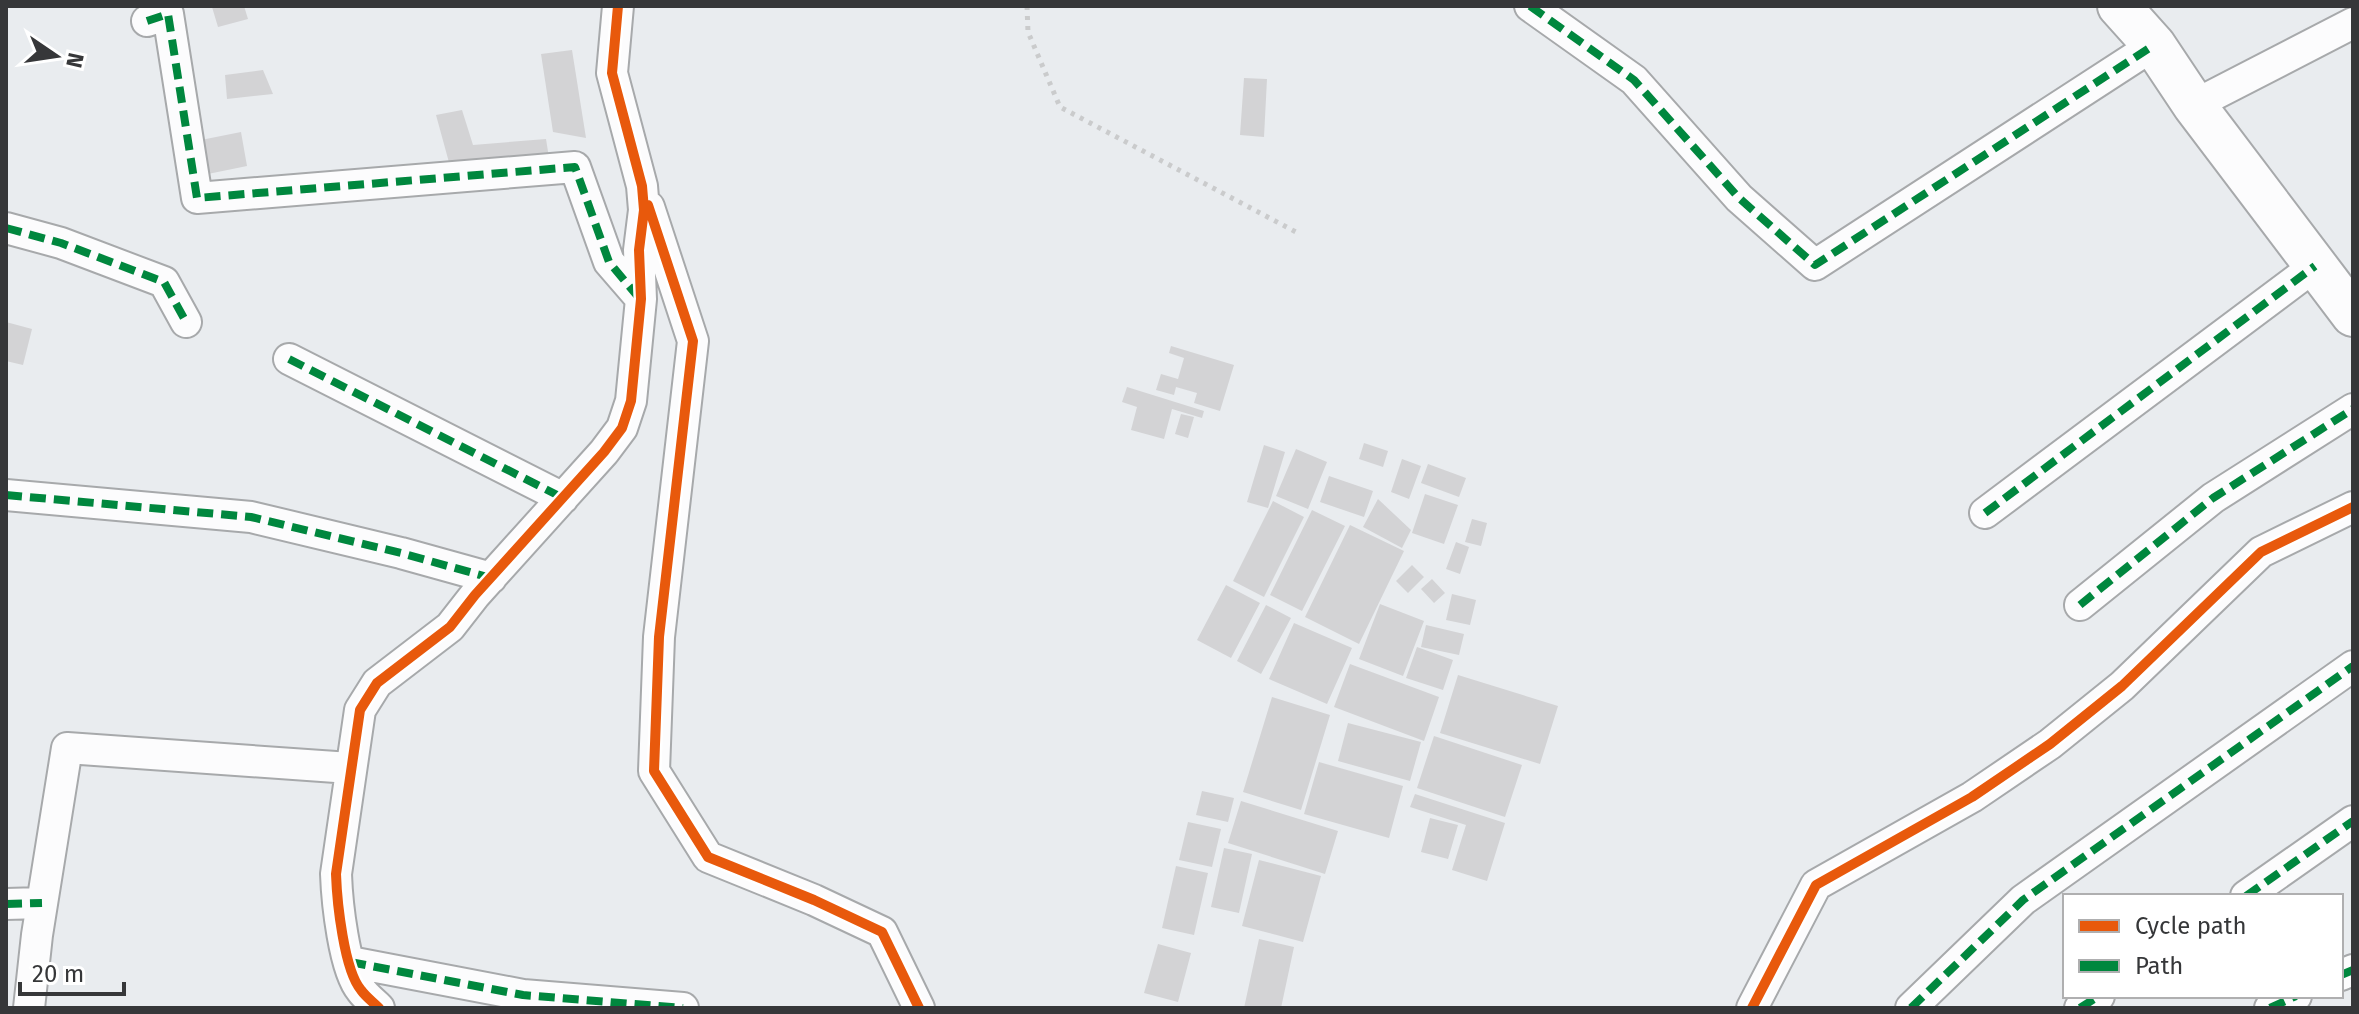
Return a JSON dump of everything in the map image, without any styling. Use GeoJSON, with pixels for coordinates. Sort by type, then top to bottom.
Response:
{"type":"FeatureCollection","features":[{"type":"Feature","properties":{"kind":"street"},"geometry":{"type":"LineString","coordinates":[[618,6],[612,73],[642,186],[693,341],[659,637],[654,771],[708,857],[814,900],[882,932],[919,1008]]}},
{"type":"Feature","properties":{"kind":"street"},"geometry":{"type":"LineString","coordinates":[[1530,6],[1634,80],[1739,198],[1815,265],[2154,45]]}},
{"type":"Feature","properties":{"kind":"street"},"geometry":{"type":"LineString","coordinates":[[2119,6],[2154,45],[2194,105],[2353,315]]}},
{"type":"Feature","properties":{"kind":"street"},"geometry":{"type":"LineString","coordinates":[[147,21],[168,14],[197,198],[575,167],[609,262],[641,299]]}},
{"type":"Feature","properties":{"kind":"street"},"geometry":{"type":"LineString","coordinates":[[2194,105],[2353,23]]}},
{"type":"Feature","properties":{"kind":"street"},"geometry":{"type":"LineString","coordinates":[[379,1008],[359,988],[344,944],[336,874],[360,710],[377,683],[450,627],[622,428],[631,401],[641,299],[639,250],[644,210],[642,186]]}},
{"type":"Feature","properties":{"kind":"street"},"geometry":{"type":"LineString","coordinates":[[6,228],[61,243],[164,282],[186,322]]}},
{"type":"Feature","properties":{"kind":"street"},"geometry":{"type":"LineString","coordinates":[[1985,513],[2315,266]]}},
{"type":"Feature","properties":{"kind":"street"},"geometry":{"type":"LineString","coordinates":[[289,359],[563,498]]}},
{"type":"Feature","properties":{"kind":"street"},"geometry":{"type":"LineString","coordinates":[[2080,605],[2213,498],[2353,409]]}},
{"type":"Feature","properties":{"kind":"street"},"geometry":{"type":"LineString","coordinates":[[6,495],[251,517],[491,578]]}},
{"type":"Feature","properties":{"kind":"street"},"geometry":{"type":"LineString","coordinates":[[1752,1008],[1816,885],[1972,797],[2050,744],[2122,686],[2261,552],[2353,507]]}},
{"type":"Feature","properties":{"kind":"street"},"geometry":{"type":"LineString","coordinates":[[1911,1008],[2023,900],[2353,666]]}},
{"type":"Feature","properties":{"kind":"street"},"geometry":{"type":"LineString","coordinates":[[29,1008],[67,748],[350,768]]}},
{"type":"Feature","properties":{"kind":"street"},"geometry":{"type":"LineString","coordinates":[[2249,894],[2353,821]]}},
{"type":"Feature","properties":{"kind":"street"},"geometry":{"type":"LineString","coordinates":[[6,904],[42,903]]}},
{"type":"Feature","properties":{"kind":"street"},"geometry":{"type":"LineString","coordinates":[[350,962],[523,995],[683,1008]]}},
{"type":"Feature","properties":{"kind":"street"},"geometry":{"type":"LineString","coordinates":[[2270,1008],[2292,998]]}},
{"type":"Feature","properties":{"kind":"path"},"geometry":{"type":"LineString","coordinates":[[1027,6],[1028,32],[1060,107],[1296,232]]}},
{"type":"Feature","properties":{"kind":"building"},"geometry":{"type":"Polygon","coordinates":[[[244,6],[248,19],[218,27],[212,7],[244,6]]]}},
{"type":"Feature","properties":{"kind":"building"},"geometry":{"type":"Polygon","coordinates":[[[572,50],[586,138],[553,132],[541,54],[572,50]]]}},
{"type":"Feature","properties":{"kind":"building"},"geometry":{"type":"Polygon","coordinates":[[[263,70],[273,94],[227,99],[225,75],[263,70]]]}},
{"type":"Feature","properties":{"kind":"building"},"geometry":{"type":"Polygon","coordinates":[[[1244,78],[1267,79],[1264,137],[1240,135],[1244,78]]]}},
{"type":"Feature","properties":{"kind":"building"},"geometry":{"type":"Polygon","coordinates":[[[462,110],[473,145],[546,139],[550,164],[453,177],[436,115],[462,110]]]}},
{"type":"Feature","properties":{"kind":"building"},"geometry":{"type":"Polygon","coordinates":[[[241,132],[247,166],[203,175],[196,141],[241,132]]]}},
{"type":"Feature","properties":{"kind":"building"},"geometry":{"type":"Polygon","coordinates":[[[6,322],[32,329],[23,365],[6,361],[6,322]]]}},
{"type":"Feature","properties":{"kind":"building"},"geometry":{"type":"Polygon","coordinates":[[[1171,346],[1234,365],[1220,411],[1194,403],[1197,393],[1176,387],[1174,395],[1156,390],[1161,374],[1178,379],[1184,358],[1169,353],[1171,346]]]}},
{"type":"Feature","properties":{"kind":"building"},"geometry":{"type":"Polygon","coordinates":[[[1127,387],[1204,411],[1202,418],[1172,409],[1164,439],[1131,430],[1137,407],[1122,402],[1127,387]]]}},
{"type":"Feature","properties":{"kind":"building"},"geometry":{"type":"Polygon","coordinates":[[[1181,414],[1194,417],[1188,438],[1175,434],[1181,414]]]}},
{"type":"Feature","properties":{"kind":"building"},"geometry":{"type":"Polygon","coordinates":[[[1364,443],[1388,451],[1383,467],[1359,459],[1364,443]]]}},
{"type":"Feature","properties":{"kind":"building"},"geometry":{"type":"Polygon","coordinates":[[[1264,445],[1285,452],[1268,508],[1247,502],[1264,445]]]}},
{"type":"Feature","properties":{"kind":"building"},"geometry":{"type":"Polygon","coordinates":[[[1296,449],[1327,462],[1308,509],[1276,496],[1296,449]]]}},
{"type":"Feature","properties":{"kind":"building"},"geometry":{"type":"Polygon","coordinates":[[[1402,459],[1421,466],[1409,499],[1391,492],[1402,459]]]}},
{"type":"Feature","properties":{"kind":"building"},"geometry":{"type":"Polygon","coordinates":[[[1428,464],[1466,478],[1459,497],[1421,483],[1428,464]]]}},
{"type":"Feature","properties":{"kind":"building"},"geometry":{"type":"Polygon","coordinates":[[[1329,476],[1373,491],[1364,517],[1320,502],[1329,476]]]}},
{"type":"Feature","properties":{"kind":"building"},"geometry":{"type":"Polygon","coordinates":[[[1425,494],[1458,505],[1444,544],[1412,533],[1425,494]]]}},
{"type":"Feature","properties":{"kind":"building"},"geometry":{"type":"Polygon","coordinates":[[[1378,499],[1411,530],[1402,548],[1363,527],[1378,499]]]}},
{"type":"Feature","properties":{"kind":"building"},"geometry":{"type":"Polygon","coordinates":[[[1273,501],[1304,517],[1264,597],[1233,581],[1273,501]]]}},
{"type":"Feature","properties":{"kind":"building"},"geometry":{"type":"Polygon","coordinates":[[[1312,510],[1345,526],[1302,611],[1270,595],[1312,510]]]}},
{"type":"Feature","properties":{"kind":"building"},"geometry":{"type":"Polygon","coordinates":[[[1472,519],[1487,523],[1481,546],[1465,542],[1472,519]]]}},
{"type":"Feature","properties":{"kind":"building"},"geometry":{"type":"Polygon","coordinates":[[[1350,525],[1404,551],[1359,644],[1305,617],[1350,525]]]}},
{"type":"Feature","properties":{"kind":"building"},"geometry":{"type":"Polygon","coordinates":[[[1456,542],[1469,547],[1460,574],[1446,569],[1456,542]]]}},
{"type":"Feature","properties":{"kind":"building"},"geometry":{"type":"Polygon","coordinates":[[[1412,565],[1424,577],[1408,593],[1396,581],[1412,565]]]}},
{"type":"Feature","properties":{"kind":"building"},"geometry":{"type":"Polygon","coordinates":[[[1432,579],[1445,593],[1434,603],[1421,589],[1432,579]]]}},
{"type":"Feature","properties":{"kind":"building"},"geometry":{"type":"Polygon","coordinates":[[[1226,585],[1260,603],[1231,658],[1197,640],[1226,585]]]}},
{"type":"Feature","properties":{"kind":"building"},"geometry":{"type":"Polygon","coordinates":[[[1452,594],[1476,600],[1470,625],[1446,620],[1452,594]]]}},
{"type":"Feature","properties":{"kind":"building"},"geometry":{"type":"Polygon","coordinates":[[[1380,604],[1424,621],[1403,676],[1359,659],[1380,604]]]}},
{"type":"Feature","properties":{"kind":"building"},"geometry":{"type":"Polygon","coordinates":[[[1266,605],[1291,618],[1261,674],[1237,661],[1266,605]]]}},
{"type":"Feature","properties":{"kind":"building"},"geometry":{"type":"Polygon","coordinates":[[[1294,623],[1352,648],[1327,704],[1269,679],[1294,623]]]}},
{"type":"Feature","properties":{"kind":"building"},"geometry":{"type":"Polygon","coordinates":[[[1426,625],[1464,634],[1459,655],[1421,647],[1426,625]]]}},
{"type":"Feature","properties":{"kind":"building"},"geometry":{"type":"Polygon","coordinates":[[[1417,647],[1453,660],[1443,690],[1406,678],[1417,647]]]}},
{"type":"Feature","properties":{"kind":"building"},"geometry":{"type":"Polygon","coordinates":[[[1350,664],[1439,697],[1424,741],[1334,707],[1350,664]]]}},
{"type":"Feature","properties":{"kind":"building"},"geometry":{"type":"Polygon","coordinates":[[[1458,675],[1558,706],[1540,764],[1440,733],[1458,675]]]}},
{"type":"Feature","properties":{"kind":"building"},"geometry":{"type":"Polygon","coordinates":[[[1272,697],[1330,715],[1301,810],[1243,792],[1272,697]]]}},
{"type":"Feature","properties":{"kind":"building"},"geometry":{"type":"Polygon","coordinates":[[[1348,723],[1421,742],[1410,781],[1338,761],[1348,723]]]}},
{"type":"Feature","properties":{"kind":"building"},"geometry":{"type":"Polygon","coordinates":[[[1434,736],[1522,765],[1505,817],[1417,788],[1434,736]]]}},
{"type":"Feature","properties":{"kind":"building"},"geometry":{"type":"Polygon","coordinates":[[[1319,762],[1403,786],[1389,838],[1304,814],[1319,762]]]}},
{"type":"Feature","properties":{"kind":"building"},"geometry":{"type":"Polygon","coordinates":[[[1202,791],[1234,798],[1228,822],[1196,815],[1202,791]]]}},
{"type":"Feature","properties":{"kind":"building"},"geometry":{"type":"Polygon","coordinates":[[[1415,794],[1505,823],[1487,881],[1452,870],[1466,825],[1410,807],[1415,794]]]}},
{"type":"Feature","properties":{"kind":"building"},"geometry":{"type":"Polygon","coordinates":[[[1241,801],[1338,831],[1325,874],[1228,843],[1241,801]]]}},
{"type":"Feature","properties":{"kind":"building"},"geometry":{"type":"Polygon","coordinates":[[[1430,818],[1458,825],[1448,859],[1421,852],[1430,818]]]}},
{"type":"Feature","properties":{"kind":"building"},"geometry":{"type":"Polygon","coordinates":[[[1188,822],[1221,829],[1212,867],[1179,860],[1188,822]]]}},
{"type":"Feature","properties":{"kind":"building"},"geometry":{"type":"Polygon","coordinates":[[[1224,848],[1252,854],[1239,913],[1211,907],[1224,848]]]}},
{"type":"Feature","properties":{"kind":"building"},"geometry":{"type":"Polygon","coordinates":[[[1259,860],[1321,876],[1303,942],[1242,926],[1259,860]]]}},
{"type":"Feature","properties":{"kind":"building"},"geometry":{"type":"Polygon","coordinates":[[[1176,866],[1208,873],[1194,935],[1162,928],[1176,866]]]}},
{"type":"Feature","properties":{"kind":"building"},"geometry":{"type":"Polygon","coordinates":[[[1259,939],[1294,947],[1281,1008],[1244,1008],[1259,939]]]}},
{"type":"Feature","properties":{"kind":"building"},"geometry":{"type":"Polygon","coordinates":[[[1158,944],[1191,953],[1178,1002],[1144,993],[1158,944]]]}},
{"type":"Feature","properties":{"kind":"marked path"},"geometry":{"type":"LineString","coordinates":[[1530,6],[1634,80],[1739,198],[1815,265],[2154,45]]}},
{"type":"Feature","properties":{"kind":"marked path"},"geometry":{"type":"LineString","coordinates":[[147,21],[168,14],[197,198],[575,167],[609,262],[639,298]]}},
{"type":"Feature","properties":{"kind":"marked path"},"geometry":{"type":"LineString","coordinates":[[6,228],[61,243],[164,282],[186,322]]}},
{"type":"Feature","properties":{"kind":"marked path"},"geometry":{"type":"LineString","coordinates":[[1985,513],[2315,266]]}},
{"type":"Feature","properties":{"kind":"marked path"},"geometry":{"type":"LineString","coordinates":[[289,359],[563,498]]}},
{"type":"Feature","properties":{"kind":"marked path"},"geometry":{"type":"LineString","coordinates":[[2080,605],[2213,498],[2353,409]]}},
{"type":"Feature","properties":{"kind":"marked path"},"geometry":{"type":"LineString","coordinates":[[6,495],[251,517],[491,578]]}},
{"type":"Feature","properties":{"kind":"marked path"},"geometry":{"type":"LineString","coordinates":[[1911,1008],[2023,900],[2353,666]]}},
{"type":"Feature","properties":{"kind":"marked path"},"geometry":{"type":"LineString","coordinates":[[2249,894],[2353,821]]}},
{"type":"Feature","properties":{"kind":"marked path"},"geometry":{"type":"LineString","coordinates":[[6,904],[42,903]]}},
{"type":"Feature","properties":{"kind":"marked path"},"geometry":{"type":"LineString","coordinates":[[350,962],[523,995],[683,1008]]}},
{"type":"Feature","properties":{"kind":"marked path"},"geometry":{"type":"LineString","coordinates":[[2343,974],[2353,970]]}},
{"type":"Feature","properties":{"kind":"marked path"},"geometry":{"type":"LineString","coordinates":[[2080,1008],[2096,998]]}},
{"type":"Feature","properties":{"kind":"marked path"},"geometry":{"type":"LineString","coordinates":[[2270,1008],[2292,998]]}},
{"type":"Feature","properties":{"kind":"cycle path"},"geometry":{"type":"LineString","coordinates":[[379,1008],[361,990],[350,967],[342,935],[336,874],[360,710],[377,683],[450,627],[604,452],[622,428],[631,401],[641,299],[639,250],[644,210],[642,186],[612,73],[618,6]]}},
{"type":"Feature","properties":{"kind":"cycle path"},"geometry":{"type":"LineString","coordinates":[[648,205],[693,341],[659,637],[654,771],[708,857],[814,900],[882,932],[919,1008]]}},
{"type":"Feature","properties":{"kind":"cycle path"},"geometry":{"type":"LineString","coordinates":[[1752,1008],[1816,885],[1972,797],[2050,744],[2122,686],[2261,552],[2353,507]]}}]}
